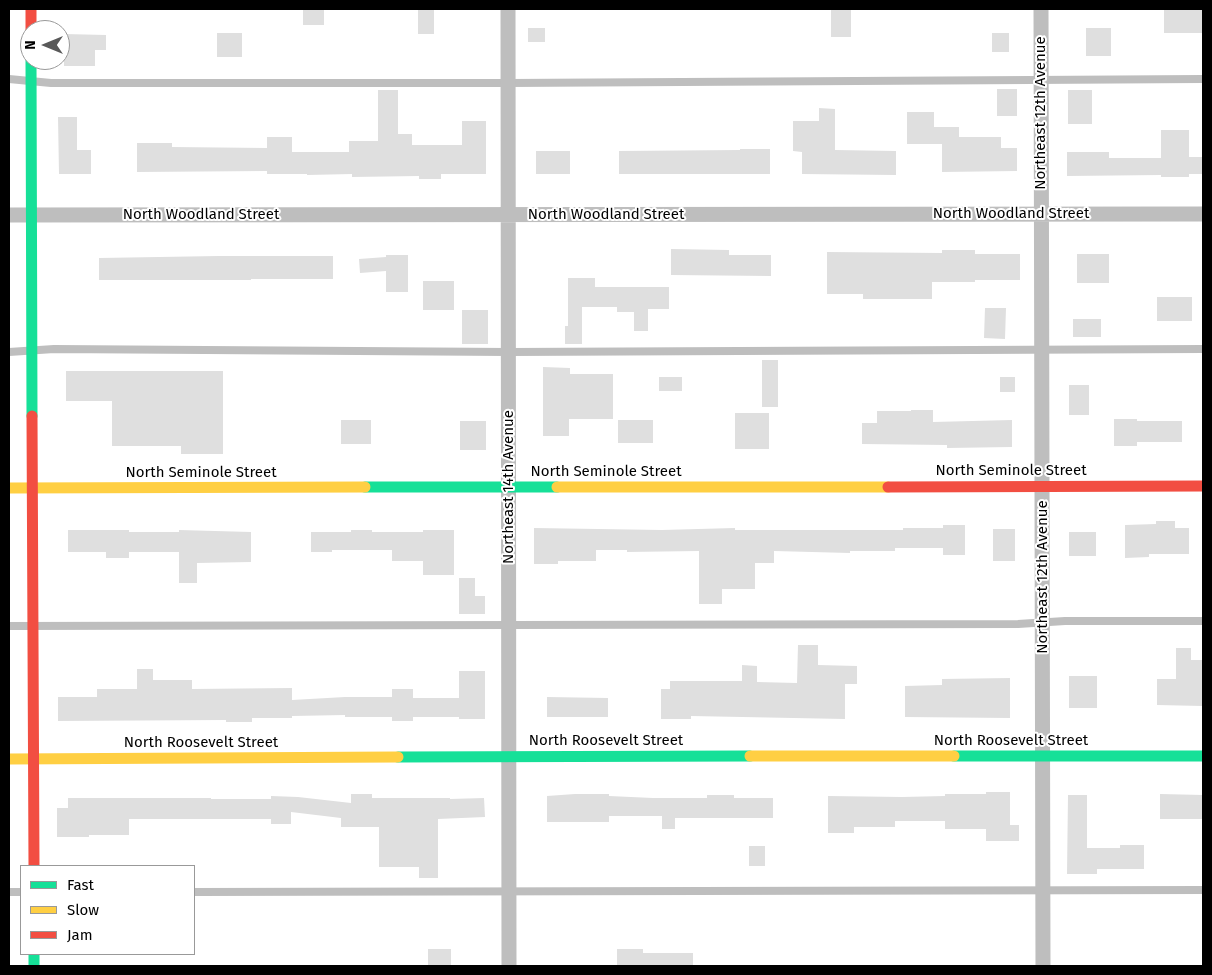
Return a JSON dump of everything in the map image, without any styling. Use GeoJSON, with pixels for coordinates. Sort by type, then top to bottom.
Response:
{"type":"FeatureCollection","features":[{"type":"Feature","properties":{"kind":"street","name":"Northeast 14th Avenue"},"geometry":{"type":"LineString","coordinates":[[508,9],[509,966]]}},
{"type":"Feature","properties":{"kind":"street","name":"Northeast 12th Avenue"},"geometry":{"type":"LineString","coordinates":[[1040,9],[1044,756],[1043,966]]}},
{"type":"Feature","properties":{"kind":"street"},"geometry":{"type":"LineString","coordinates":[[31,70],[34,865]]}},
{"type":"Feature","properties":{"kind":"street","name":"North Woodland Street"},"geometry":{"type":"LineString","coordinates":[[9,215],[1203,214]]}},
{"type":"Feature","properties":{"kind":"street","name":"North Seminole Street"},"geometry":{"type":"LineString","coordinates":[[9,488],[1203,486]]}},
{"type":"Feature","properties":{"kind":"street","name":"North Roosevelt Street"},"geometry":{"type":"LineString","coordinates":[[9,759],[510,756],[1203,756]]}},
{"type":"Feature","properties":{"kind":"lane"},"geometry":{"type":"LineString","coordinates":[[9,79],[51,83],[509,83],[1203,79]]}},
{"type":"Feature","properties":{"kind":"lane"},"geometry":{"type":"LineString","coordinates":[[9,352],[32,350],[509,352],[1203,349]]}},
{"type":"Feature","properties":{"kind":"lane"},"geometry":{"type":"LineString","coordinates":[[9,626],[1008,624],[1203,621]]}},
{"type":"Feature","properties":{"kind":"lane"},"geometry":{"type":"LineString","coordinates":[[195,892],[1203,890]]}},
{"type":"Feature","properties":{"kind":"building"},"geometry":{"type":"Polygon","coordinates":[[[303,9],[324,9],[324,25],[303,25],[303,9]]]}},
{"type":"Feature","properties":{"kind":"building"},"geometry":{"type":"Polygon","coordinates":[[[418,9],[434,9],[434,34],[418,34],[418,9]]]}},
{"type":"Feature","properties":{"kind":"building"},"geometry":{"type":"Polygon","coordinates":[[[831,9],[851,9],[851,37],[831,37],[831,9]]]}},
{"type":"Feature","properties":{"kind":"building"},"geometry":{"type":"Polygon","coordinates":[[[1164,9],[1203,9],[1203,33],[1164,33],[1164,9]]]}},
{"type":"Feature","properties":{"kind":"building"},"geometry":{"type":"Polygon","coordinates":[[[528,28],[545,28],[545,42],[528,42],[528,28]]]}},
{"type":"Feature","properties":{"kind":"building"},"geometry":{"type":"Polygon","coordinates":[[[1086,28],[1111,28],[1111,56],[1086,56],[1086,28]]]}},
{"type":"Feature","properties":{"kind":"building"},"geometry":{"type":"Polygon","coordinates":[[[217,33],[242,33],[242,57],[217,57],[217,33]]]}},
{"type":"Feature","properties":{"kind":"building"},"geometry":{"type":"Polygon","coordinates":[[[992,33],[1009,33],[1009,52],[992,52],[992,33]]]}},
{"type":"Feature","properties":{"kind":"building"},"geometry":{"type":"Polygon","coordinates":[[[70,34],[106,35],[106,50],[95,50],[95,66],[70,66],[70,34]]]}},
{"type":"Feature","properties":{"kind":"building"},"geometry":{"type":"Polygon","coordinates":[[[997,89],[1017,89],[1017,116],[997,116],[997,89]]]}},
{"type":"Feature","properties":{"kind":"building"},"geometry":{"type":"Polygon","coordinates":[[[378,90],[398,90],[398,134],[412,134],[412,145],[462,145],[462,121],[486,121],[486,174],[441,174],[441,179],[419,179],[419,176],[352,177],[352,174],[267,174],[267,171],[137,172],[137,143],[172,143],[172,147],[267,148],[267,137],[292,137],[292,152],[349,152],[349,141],[378,141],[378,90]]]}},
{"type":"Feature","properties":{"kind":"building"},"geometry":{"type":"Polygon","coordinates":[[[1068,90],[1092,90],[1092,124],[1068,124],[1068,90]]]}},
{"type":"Feature","properties":{"kind":"building"},"geometry":{"type":"Polygon","coordinates":[[[819,108],[835,109],[835,150],[896,151],[896,175],[802,174],[802,152],[793,151],[793,121],[819,121],[819,108]]]}},
{"type":"Feature","properties":{"kind":"building"},"geometry":{"type":"Polygon","coordinates":[[[907,112],[934,112],[934,127],[959,127],[959,137],[1001,137],[1001,148],[1017,148],[1017,171],[942,172],[942,144],[907,144],[907,112]]]}},
{"type":"Feature","properties":{"kind":"building"},"geometry":{"type":"Polygon","coordinates":[[[58,117],[77,117],[77,150],[91,150],[91,174],[59,174],[58,117]]]}},
{"type":"Feature","properties":{"kind":"building"},"geometry":{"type":"Polygon","coordinates":[[[1161,130],[1189,130],[1189,157],[1203,157],[1203,174],[1189,174],[1189,177],[1161,177],[1161,175],[1067,176],[1067,152],[1109,152],[1109,158],[1161,158],[1161,130]]]}},
{"type":"Feature","properties":{"kind":"building"},"geometry":{"type":"Polygon","coordinates":[[[770,149],[770,174],[619,174],[619,151],[770,149]]]}},
{"type":"Feature","properties":{"kind":"building"},"geometry":{"type":"Polygon","coordinates":[[[536,151],[570,151],[570,174],[536,174],[536,151]]]}},
{"type":"Feature","properties":{"kind":"building"},"geometry":{"type":"Polygon","coordinates":[[[671,249],[729,250],[729,255],[771,255],[771,276],[671,275],[671,249]]]}},
{"type":"Feature","properties":{"kind":"building"},"geometry":{"type":"Polygon","coordinates":[[[942,250],[975,250],[975,254],[1020,254],[1020,280],[932,282],[932,299],[863,299],[863,294],[827,294],[827,252],[942,253],[942,250]]]}},
{"type":"Feature","properties":{"kind":"building"},"geometry":{"type":"Polygon","coordinates":[[[1077,254],[1109,254],[1109,283],[1077,283],[1077,254]]]}},
{"type":"Feature","properties":{"kind":"building"},"geometry":{"type":"Polygon","coordinates":[[[386,255],[408,255],[408,292],[386,292],[386,271],[360,273],[359,259],[386,257],[386,255]]]}},
{"type":"Feature","properties":{"kind":"building"},"geometry":{"type":"Polygon","coordinates":[[[333,256],[333,279],[99,280],[99,258],[333,256]]]}},
{"type":"Feature","properties":{"kind":"building"},"geometry":{"type":"Polygon","coordinates":[[[568,278],[595,278],[595,287],[669,287],[669,309],[648,309],[648,331],[634,331],[634,312],[617,312],[617,307],[582,307],[582,344],[565,344],[565,326],[568,326],[568,278]]]}},
{"type":"Feature","properties":{"kind":"building"},"geometry":{"type":"Polygon","coordinates":[[[423,281],[454,281],[454,310],[423,310],[423,281]]]}},
{"type":"Feature","properties":{"kind":"building"},"geometry":{"type":"Polygon","coordinates":[[[1157,297],[1192,297],[1192,321],[1157,321],[1157,297]]]}},
{"type":"Feature","properties":{"kind":"building"},"geometry":{"type":"Polygon","coordinates":[[[985,308],[1006,308],[1005,339],[984,338],[985,308]]]}},
{"type":"Feature","properties":{"kind":"building"},"geometry":{"type":"Polygon","coordinates":[[[462,310],[488,310],[488,344],[462,344],[462,310]]]}},
{"type":"Feature","properties":{"kind":"building"},"geometry":{"type":"Polygon","coordinates":[[[1073,319],[1101,319],[1101,337],[1073,337],[1073,319]]]}},
{"type":"Feature","properties":{"kind":"building"},"geometry":{"type":"Polygon","coordinates":[[[762,360],[778,360],[778,407],[762,407],[762,360]]]}},
{"type":"Feature","properties":{"kind":"building"},"geometry":{"type":"Polygon","coordinates":[[[543,367],[570,368],[570,374],[613,374],[613,419],[569,419],[569,436],[543,436],[543,367]]]}},
{"type":"Feature","properties":{"kind":"building"},"geometry":{"type":"Polygon","coordinates":[[[66,371],[223,371],[223,454],[181,454],[181,446],[112,446],[112,401],[66,401],[66,371]]]}},
{"type":"Feature","properties":{"kind":"building"},"geometry":{"type":"Polygon","coordinates":[[[659,377],[682,377],[682,391],[659,391],[659,377]]]}},
{"type":"Feature","properties":{"kind":"building"},"geometry":{"type":"Polygon","coordinates":[[[1000,377],[1015,377],[1015,392],[1000,392],[1000,377]]]}},
{"type":"Feature","properties":{"kind":"building"},"geometry":{"type":"Polygon","coordinates":[[[1069,385],[1089,385],[1089,415],[1069,415],[1069,385]]]}},
{"type":"Feature","properties":{"kind":"building"},"geometry":{"type":"Polygon","coordinates":[[[933,410],[933,422],[1012,420],[1012,447],[947,448],[947,445],[862,444],[862,423],[877,423],[877,411],[933,410]]]}},
{"type":"Feature","properties":{"kind":"building"},"geometry":{"type":"Polygon","coordinates":[[[735,413],[769,413],[769,449],[735,449],[735,413]]]}},
{"type":"Feature","properties":{"kind":"building"},"geometry":{"type":"Polygon","coordinates":[[[1114,419],[1182,421],[1182,442],[1137,442],[1137,446],[1114,446],[1114,419]]]}},
{"type":"Feature","properties":{"kind":"building"},"geometry":{"type":"Polygon","coordinates":[[[341,420],[371,420],[371,444],[341,444],[341,420]]]}},
{"type":"Feature","properties":{"kind":"building"},"geometry":{"type":"Polygon","coordinates":[[[618,420],[653,420],[653,443],[618,443],[618,420]]]}},
{"type":"Feature","properties":{"kind":"building"},"geometry":{"type":"Polygon","coordinates":[[[460,421],[486,421],[486,450],[460,450],[460,421]]]}},
{"type":"Feature","properties":{"kind":"building"},"geometry":{"type":"Polygon","coordinates":[[[1156,521],[1175,521],[1175,528],[1189,528],[1189,554],[1149,554],[1149,557],[1125,558],[1125,525],[1156,524],[1156,521]]]}},
{"type":"Feature","properties":{"kind":"building"},"geometry":{"type":"Polygon","coordinates":[[[943,525],[965,525],[965,555],[943,555],[943,548],[895,548],[895,551],[850,551],[850,553],[774,551],[774,563],[755,563],[755,589],[722,589],[722,604],[699,604],[699,551],[627,552],[627,550],[596,550],[596,561],[558,561],[558,564],[534,564],[534,528],[903,530],[903,528],[943,528],[943,525]]]}},
{"type":"Feature","properties":{"kind":"building"},"geometry":{"type":"Polygon","coordinates":[[[993,529],[1015,529],[1015,561],[993,561],[993,529]]]}},
{"type":"Feature","properties":{"kind":"building"},"geometry":{"type":"Polygon","coordinates":[[[68,530],[251,532],[251,562],[197,563],[197,583],[179,583],[179,552],[129,552],[129,558],[106,558],[106,552],[68,552],[68,530]]]}},
{"type":"Feature","properties":{"kind":"building"},"geometry":{"type":"Polygon","coordinates":[[[351,530],[423,532],[423,530],[454,530],[454,575],[423,575],[423,561],[392,561],[392,550],[311,552],[311,532],[351,532],[351,530]]]}},
{"type":"Feature","properties":{"kind":"building"},"geometry":{"type":"Polygon","coordinates":[[[1069,532],[1096,532],[1096,556],[1069,556],[1069,532]]]}},
{"type":"Feature","properties":{"kind":"building"},"geometry":{"type":"Polygon","coordinates":[[[459,578],[475,578],[475,596],[485,596],[485,614],[459,614],[459,578]]]}},
{"type":"Feature","properties":{"kind":"building"},"geometry":{"type":"Polygon","coordinates":[[[798,645],[818,645],[818,665],[857,666],[857,684],[845,684],[845,719],[691,716],[691,719],[661,719],[661,689],[670,689],[670,681],[742,681],[742,665],[757,666],[757,682],[797,683],[798,645]]]}},
{"type":"Feature","properties":{"kind":"building"},"geometry":{"type":"Polygon","coordinates":[[[1176,648],[1191,648],[1191,660],[1203,660],[1203,706],[1157,705],[1157,679],[1176,679],[1176,648]]]}},
{"type":"Feature","properties":{"kind":"building"},"geometry":{"type":"Polygon","coordinates":[[[137,669],[153,669],[153,680],[192,680],[192,689],[292,688],[292,700],[392,697],[392,689],[413,689],[413,698],[459,698],[459,671],[485,671],[485,719],[413,717],[413,721],[392,721],[392,717],[345,717],[345,715],[252,718],[252,722],[226,722],[226,720],[58,721],[58,697],[97,697],[97,689],[137,689],[137,669]]]}},
{"type":"Feature","properties":{"kind":"building"},"geometry":{"type":"Polygon","coordinates":[[[1069,676],[1097,676],[1097,708],[1069,708],[1069,676]]]}},
{"type":"Feature","properties":{"kind":"building"},"geometry":{"type":"Polygon","coordinates":[[[1010,678],[1010,718],[905,717],[905,686],[942,685],[942,679],[1010,678]]]}},
{"type":"Feature","properties":{"kind":"building"},"geometry":{"type":"Polygon","coordinates":[[[547,697],[608,698],[608,717],[547,717],[547,697]]]}},
{"type":"Feature","properties":{"kind":"building"},"geometry":{"type":"Polygon","coordinates":[[[986,792],[1010,792],[1010,825],[1019,825],[1019,841],[986,841],[986,829],[945,829],[945,821],[895,821],[895,827],[854,827],[854,833],[828,833],[828,796],[945,796],[945,794],[986,794],[986,792]]]}},
{"type":"Feature","properties":{"kind":"building"},"geometry":{"type":"Polygon","coordinates":[[[351,794],[372,794],[372,798],[484,798],[485,817],[438,819],[438,878],[419,878],[419,867],[379,867],[379,827],[341,827],[341,818],[291,812],[291,824],[271,824],[271,819],[129,819],[129,835],[57,837],[57,808],[68,808],[68,798],[271,799],[271,796],[351,803],[351,794]]]}},
{"type":"Feature","properties":{"kind":"building"},"geometry":{"type":"Polygon","coordinates":[[[609,794],[609,796],[653,798],[707,798],[707,795],[734,795],[734,798],[773,798],[773,818],[675,818],[675,829],[662,829],[662,816],[609,816],[609,822],[547,822],[547,796],[609,794]]]}},
{"type":"Feature","properties":{"kind":"building"},"geometry":{"type":"Polygon","coordinates":[[[1160,794],[1203,795],[1203,819],[1160,819],[1160,794]]]}},
{"type":"Feature","properties":{"kind":"building"},"geometry":{"type":"Polygon","coordinates":[[[1068,795],[1087,795],[1087,848],[1120,848],[1120,845],[1144,845],[1144,869],[1097,869],[1097,874],[1067,874],[1068,795]]]}},
{"type":"Feature","properties":{"kind":"building"},"geometry":{"type":"Polygon","coordinates":[[[749,846],[765,846],[765,866],[749,866],[749,846]]]}},
{"type":"Feature","properties":{"kind":"building"},"geometry":{"type":"Polygon","coordinates":[[[428,949],[451,949],[451,966],[428,966],[428,949]]]}},
{"type":"Feature","properties":{"kind":"building"},"geometry":{"type":"Polygon","coordinates":[[[617,949],[643,949],[643,953],[693,953],[693,966],[617,966],[617,949]]]}},
{"type":"Feature","properties":{"kind":"traffic: fast"},"geometry":{"type":"LineString","coordinates":[[31,70],[32,416]]}},
{"type":"Feature","properties":{"kind":"traffic: fast"},"geometry":{"type":"LineString","coordinates":[[365,487],[557,487]]}},
{"type":"Feature","properties":{"kind":"traffic: fast"},"geometry":{"type":"LineString","coordinates":[[398,757],[750,756]]}},
{"type":"Feature","properties":{"kind":"traffic: fast"},"geometry":{"type":"LineString","coordinates":[[954,756],[1203,756]]}},
{"type":"Feature","properties":{"kind":"traffic: fast"},"geometry":{"type":"LineString","coordinates":[[34,955],[34,966]]}},
{"type":"Feature","properties":{"kind":"traffic: slow"},"geometry":{"type":"LineString","coordinates":[[9,488],[365,487]]}},
{"type":"Feature","properties":{"kind":"traffic: slow"},"geometry":{"type":"LineString","coordinates":[[557,487],[888,487]]}},
{"type":"Feature","properties":{"kind":"traffic: slow"},"geometry":{"type":"LineString","coordinates":[[750,756],[954,756]]}},
{"type":"Feature","properties":{"kind":"traffic: slow"},"geometry":{"type":"LineString","coordinates":[[9,759],[398,757]]}},
{"type":"Feature","properties":{"kind":"traffic: jam"},"geometry":{"type":"LineString","coordinates":[[31,9],[31,20]]}},
{"type":"Feature","properties":{"kind":"traffic: jam"},"geometry":{"type":"LineString","coordinates":[[32,416],[34,865]]}},
{"type":"Feature","properties":{"kind":"traffic: jam"},"geometry":{"type":"LineString","coordinates":[[888,487],[1203,486]]}}]}
